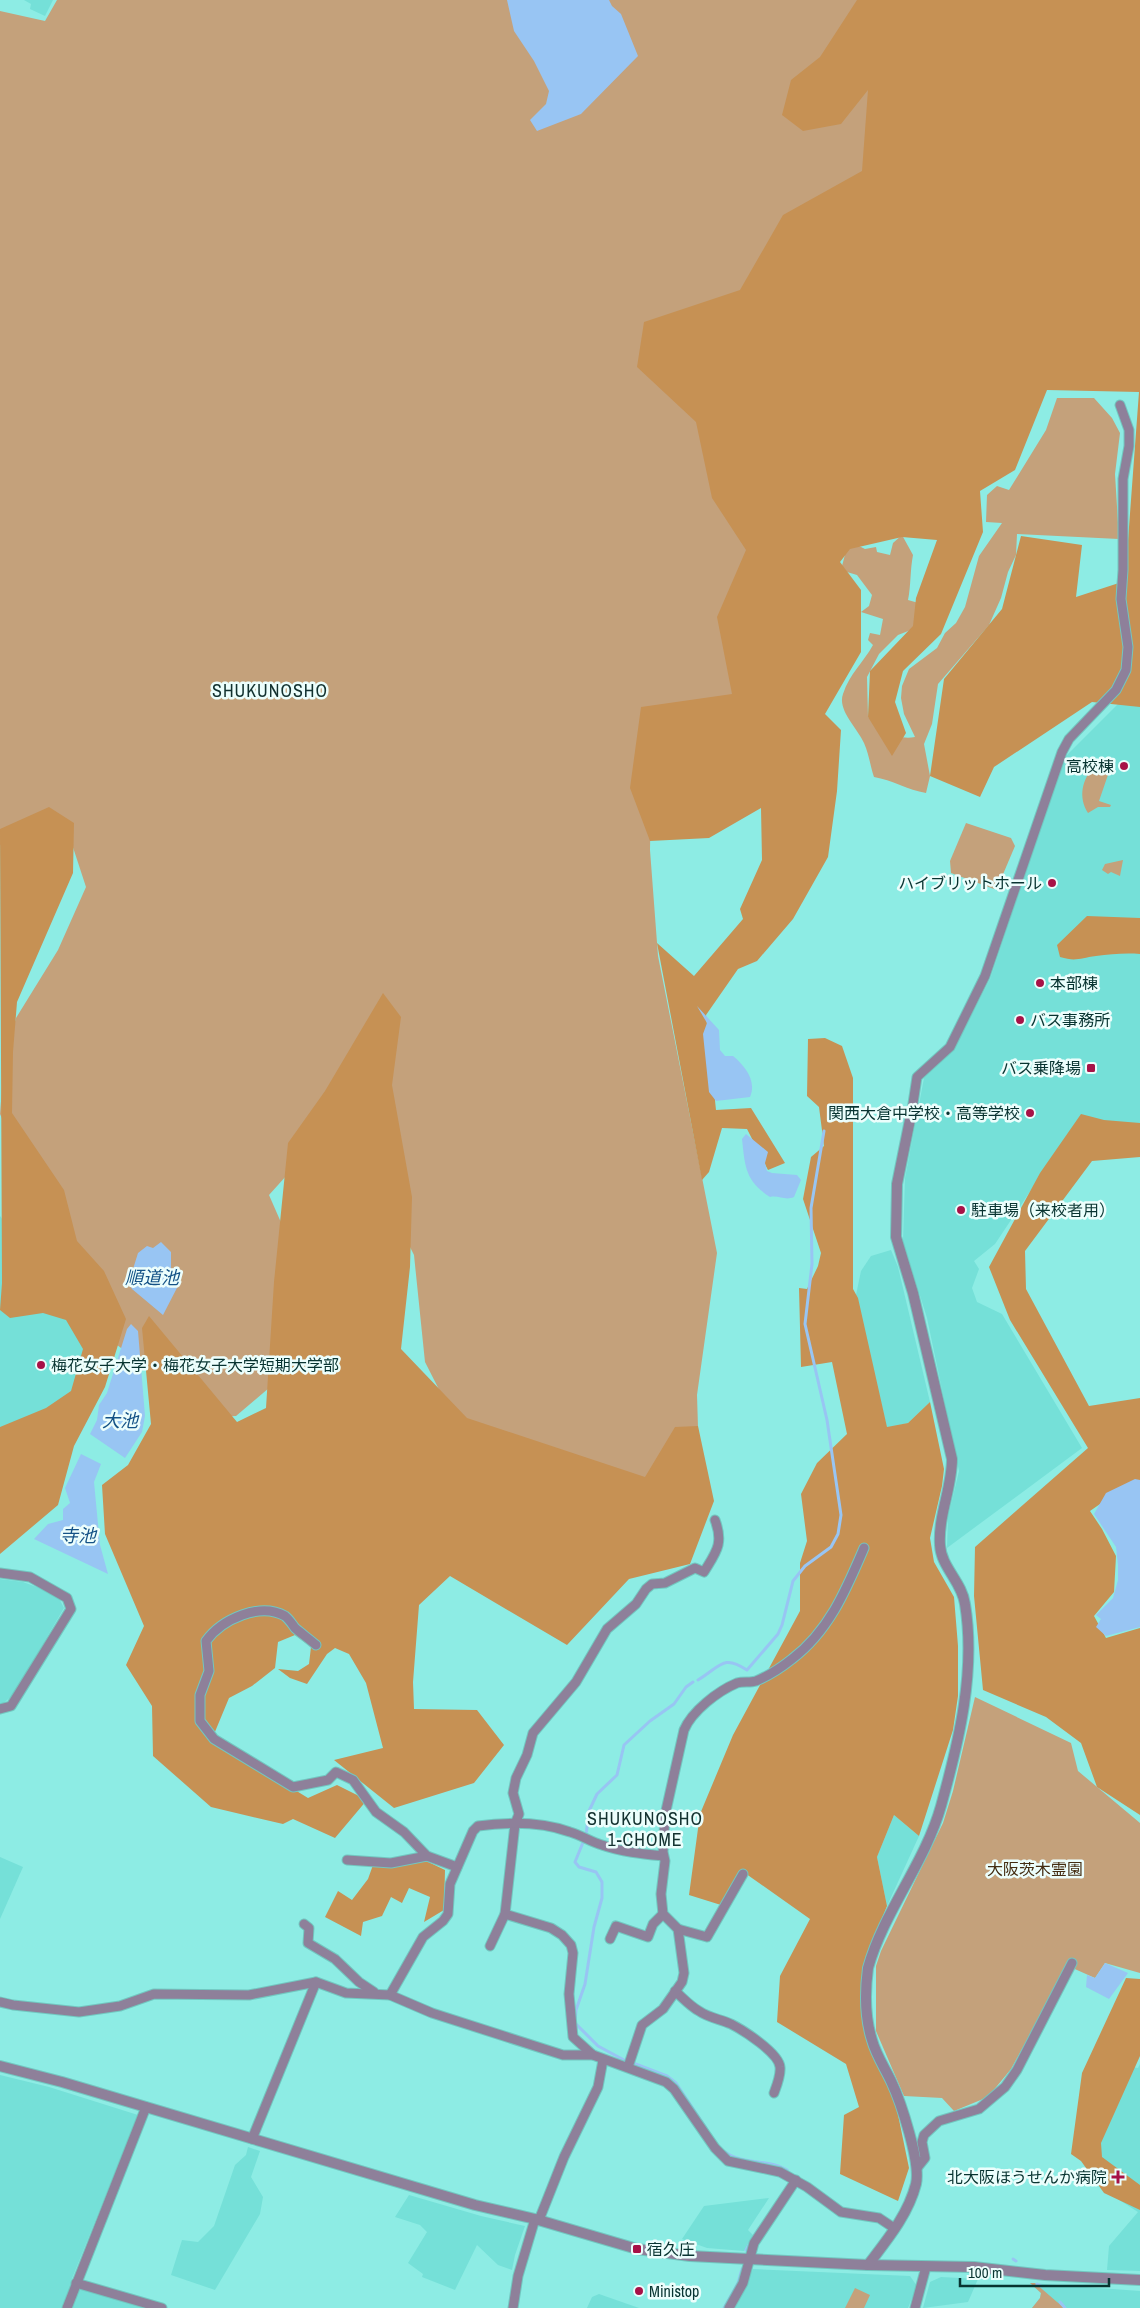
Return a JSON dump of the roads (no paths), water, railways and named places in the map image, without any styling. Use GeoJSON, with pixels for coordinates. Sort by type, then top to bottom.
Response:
{"type":"FeatureCollection","features":[{"type":"Feature","properties":{"kind":"street"},"geometry":{"type":"LineString","coordinates":[[918,2168],[892,2083],[870,2034],[867,1981],[870,1960],[933,1826],[940,1807],[967,1695],[968,1658],[965,1604],[962,1592],[944,1561],[940,1545],[943,1514],[950,1486],[952,1459],[913,1293],[896,1237],[897,1184],[917,1076],[950,1047],[985,976],[1062,752],[1069,739],[1116,690],[1126,670],[1128,647],[1121,599],[1124,561],[1124,479],[1129,446],[1129,430],[1120,405]]}},
{"type":"Feature","properties":{"kind":"street"},"geometry":{"type":"LineString","coordinates":[[490,1946],[505,1914],[515,1824],[519,1814],[513,1793],[516,1778],[527,1755],[533,1733],[572,1688],[591,1660],[607,1629],[636,1604],[646,1589],[652,1584],[665,1583],[695,1568],[704,1572],[718,1548],[720,1539],[715,1520]]}},
{"type":"Feature","properties":{"kind":"street"},"geometry":{"type":"LineString","coordinates":[[743,1874],[707,1936],[678,1929],[663,1914],[661,1894],[665,1861],[663,1856],[665,1814],[684,1730],[689,1718],[703,1706],[738,1683],[755,1682],[792,1660],[825,1627],[845,1592],[864,1548]]}},
{"type":"Feature","properties":{"kind":"street"},"geometry":{"type":"LineString","coordinates":[[0,1573],[30,1577],[67,1598],[70,1609],[10,1706],[0,1709]]}},
{"type":"Feature","properties":{"kind":"street"},"geometry":{"type":"LineString","coordinates":[[316,1645],[286,1617],[271,1611],[261,1610],[218,1628],[206,1641],[209,1670],[200,1695],[200,1721],[214,1739],[293,1787],[328,1780],[336,1772],[353,1780],[376,1812],[404,1832],[427,1856],[457,1867]]}},
{"type":"Feature","properties":{"kind":"street"},"geometry":{"type":"LineString","coordinates":[[390,1995],[423,1937],[438,1926],[448,1914],[450,1884],[473,1831],[478,1826],[515,1824],[565,1830],[612,1848],[663,1856]]}},
{"type":"Feature","properties":{"kind":"street"},"geometry":{"type":"LineString","coordinates":[[347,1860],[391,1864],[427,1856]]}},
{"type":"Feature","properties":{"kind":"street"},"geometry":{"type":"LineString","coordinates":[[505,1914],[551,1928],[562,1935],[571,1945],[569,1994],[573,2036],[593,2054],[670,2085],[715,2148],[728,2161],[776,2171],[796,2180],[842,2212],[879,2218],[894,2228]]}},
{"type":"Feature","properties":{"kind":"street"},"geometry":{"type":"LineString","coordinates":[[610,1939],[616,1926],[648,1937],[653,1924],[663,1914]]}},
{"type":"Feature","properties":{"kind":"street"},"geometry":{"type":"LineString","coordinates":[[304,1924],[310,1928],[308,1943],[335,1959],[359,1982],[375,1993]]}},
{"type":"Feature","properties":{"kind":"street"},"geometry":{"type":"LineString","coordinates":[[628,2067],[642,2025],[663,2009],[682,1982],[684,1973],[678,1929]]}},
{"type":"Feature","properties":{"kind":"street"},"geometry":{"type":"LineString","coordinates":[[868,2265],[904,2216],[911,2199],[918,2168],[925,2158],[922,2142],[924,2135],[939,2121],[979,2109],[1005,2087],[1017,2070],[1072,1963]]}},
{"type":"Feature","properties":{"kind":"street"},"geometry":{"type":"LineString","coordinates":[[0,2002],[13,2006],[79,2012],[120,2006],[154,1994],[249,1995],[316,1982],[346,1992],[390,1995],[432,2013],[564,2055],[593,2054]]}},
{"type":"Feature","properties":{"kind":"street"},"geometry":{"type":"LineString","coordinates":[[252,2139],[316,1982]]}},
{"type":"Feature","properties":{"kind":"street"},"geometry":{"type":"LineString","coordinates":[[675,1992],[696,2010],[744,2032],[777,2059],[780,2065],[780,2075],[774,2093]]}},
{"type":"Feature","properties":{"kind":"street"},"geometry":{"type":"LineString","coordinates":[[513,2308],[518,2276],[537,2220],[564,2157],[598,2087],[604,2060]]}},
{"type":"Feature","properties":{"kind":"street"},"geometry":{"type":"LineString","coordinates":[[0,2066],[146,2107],[475,2205],[537,2220],[636,2249],[690,2256],[749,2260],[974,2268],[1045,2275],[1140,2280]]}},
{"type":"Feature","properties":{"kind":"street"},"geometry":{"type":"LineString","coordinates":[[67,2308],[146,2107]]}},
{"type":"Feature","properties":{"kind":"street"},"geometry":{"type":"LineString","coordinates":[[730,2308],[743,2283],[750,2251],[759,2234],[781,2206],[796,2180]]}},
{"type":"Feature","properties":{"kind":"street"},"geometry":{"type":"LineString","coordinates":[[915,2308],[926,2266]]}},
{"type":"Feature","properties":{"kind":"street"},"geometry":{"type":"LineString","coordinates":[[76,2282],[162,2308]]}},
{"type":"Feature","properties":{"kind":"water"},"geometry":{"type":"Polygon","coordinates":[[[507,0],[609,0],[612,6],[621,14],[638,56],[581,114],[537,131],[530,120],[546,104],[549,91],[534,61],[514,31],[507,0]]]}},
{"type":"Feature","properties":{"kind":"water"},"geometry":{"type":"Polygon","coordinates":[[[697,1006],[719,1030],[720,1050],[725,1056],[733,1056],[749,1074],[752,1085],[750,1097],[716,1101],[709,1092],[703,1034],[707,1023],[697,1006]]]}},
{"type":"Feature","properties":{"kind":"water"},"geometry":{"type":"Polygon","coordinates":[[[746,1134],[768,1152],[765,1163],[767,1171],[797,1175],[801,1180],[794,1197],[770,1197],[751,1179],[744,1157],[742,1139],[746,1134]]]}},
{"type":"Feature","properties":{"kind":"water","name":"順道池"},"geometry":{"type":"Polygon","coordinates":[[[161,1242],[171,1252],[171,1270],[179,1284],[163,1315],[132,1289],[129,1282],[138,1253],[147,1246],[153,1248],[161,1242]]]}},
{"type":"Feature","properties":{"kind":"water","name":"大池"},"geometry":{"type":"Polygon","coordinates":[[[131,1324],[138,1331],[145,1416],[142,1432],[125,1458],[90,1434],[97,1420],[99,1405],[107,1393],[127,1329],[131,1324]]]}},
{"type":"Feature","properties":{"kind":"water","name":"寺池"},"geometry":{"type":"Polygon","coordinates":[[[81,1454],[101,1464],[94,1482],[100,1545],[108,1574],[34,1539],[48,1524],[63,1520],[63,1509],[70,1503],[65,1488],[81,1454]]]}},
{"type":"Feature","properties":{"kind":"water"},"geometry":{"type":"Polygon","coordinates":[[[1135,1479],[1140,1480],[1140,1627],[1106,1636],[1096,1627],[1101,1619],[1096,1615],[1113,1598],[1118,1580],[1118,1565],[1116,1547],[1094,1514],[1106,1493],[1135,1479]]]}},
{"type":"Feature","properties":{"kind":"water"},"geometry":{"type":"Polygon","coordinates":[[[1105,1963],[1128,1973],[1109,1999],[1086,1987],[1087,1975],[1095,1978],[1105,1963]]]}},
{"type":"Feature","properties":{"kind":"waterway"},"geometry":{"type":"LineString","coordinates":[[698,1680],[717,1666],[727,1662],[739,1665],[747,1670],[778,1634],[793,1581],[805,1566],[831,1547],[838,1534],[841,1515],[827,1420],[805,1324],[812,1264],[811,1208],[824,1131]]}},
{"type":"Feature","properties":{"kind":"waterway"},"geometry":{"type":"LineString","coordinates":[[586,1835],[589,1811],[597,1794],[617,1775],[624,1745],[650,1721],[674,1704],[686,1687],[693,1682]]}},
{"type":"Feature","properties":{"kind":"waterway"},"geometry":{"type":"LineString","coordinates":[[584,1840],[575,1862],[579,1867],[596,1872],[602,1882],[602,1898],[594,1927],[585,1984],[576,2010],[575,2023],[598,2046],[624,2060]]}},
{"type":"Feature","properties":{"kind":"waterway"},"geometry":{"type":"LineString","coordinates":[[633,2063],[667,2076],[676,2083],[706,2128]]}},
{"type":"Feature","properties":{"kind":"waterway"},"geometry":{"type":"LineString","coordinates":[[725,2152],[740,2159],[772,2164],[787,2170]]}},
{"type":"Feature","properties":{"kind":"waterway"},"geometry":{"type":"LineString","coordinates":[[746,2250],[759,2228]]}},
{"type":"Feature","properties":{"kind":"waterway"},"geometry":{"type":"LineString","coordinates":[[724,2308],[738,2283],[742,2269]]}},
{"type":"Feature","properties":{"kind":"waterway"},"geometry":{"type":"LineString","coordinates":[[1037,2284],[1041,2286]]}},
{"type":"Feature","properties":{"kind":"waterway"},"geometry":{"type":"LineString","coordinates":[[1060,2302],[1065,2308]]}},
{"type":"Feature","properties":{"kind":"place","name":"高校棟"},"geometry":{"type":"Point","coordinates":[1124,766]}},
{"type":"Feature","properties":{"kind":"place","name":"ハイブリットホール"},"geometry":{"type":"Point","coordinates":[1052,883]}},
{"type":"Feature","properties":{"kind":"place","name":"本部棟"},"geometry":{"type":"Point","coordinates":[1040,983]}},
{"type":"Feature","properties":{"kind":"place","name":"バス事務所"},"geometry":{"type":"Point","coordinates":[1020,1020]}},
{"type":"Feature","properties":{"kind":"place","name":"バス乗降場"},"geometry":{"type":"Point","coordinates":[1091,1068]}},
{"type":"Feature","properties":{"kind":"place","name":"関西大倉中学校・高等学校"},"geometry":{"type":"Point","coordinates":[1030,1113]}},
{"type":"Feature","properties":{"kind":"place","name":"駐車場（来校者用）"},"geometry":{"type":"Point","coordinates":[961,1210]}},
{"type":"Feature","properties":{"kind":"place","name":"梅花女子大学・梅花女子大学短期大学部"},"geometry":{"type":"Point","coordinates":[41,1365]}},
{"type":"Feature","properties":{"kind":"place","name":"北大阪ほうせんか病院"},"geometry":{"type":"Point","coordinates":[1118,2177]}},
{"type":"Feature","properties":{"kind":"place","name":"宿久庄"},"geometry":{"type":"Point","coordinates":[637,2249]}},
{"type":"Feature","properties":{"kind":"place","name":"Ministop"},"geometry":{"type":"Point","coordinates":[639,2291]}},
{"type":"Feature","properties":{"kind":"district","name":"SHUKUNOSHO"},"geometry":{"type":"Point","coordinates":[270,691]}},
{"type":"Feature","properties":{"kind":"district","name":"SHUKUNOSHO 1-CHOME"},"geometry":{"type":"Point","coordinates":[645,1829]}},
{"type":"Feature","properties":{"kind":"park label","name":"大阪茨木霊園"},"geometry":{"type":"Point","coordinates":[1035,1869]}}]}
